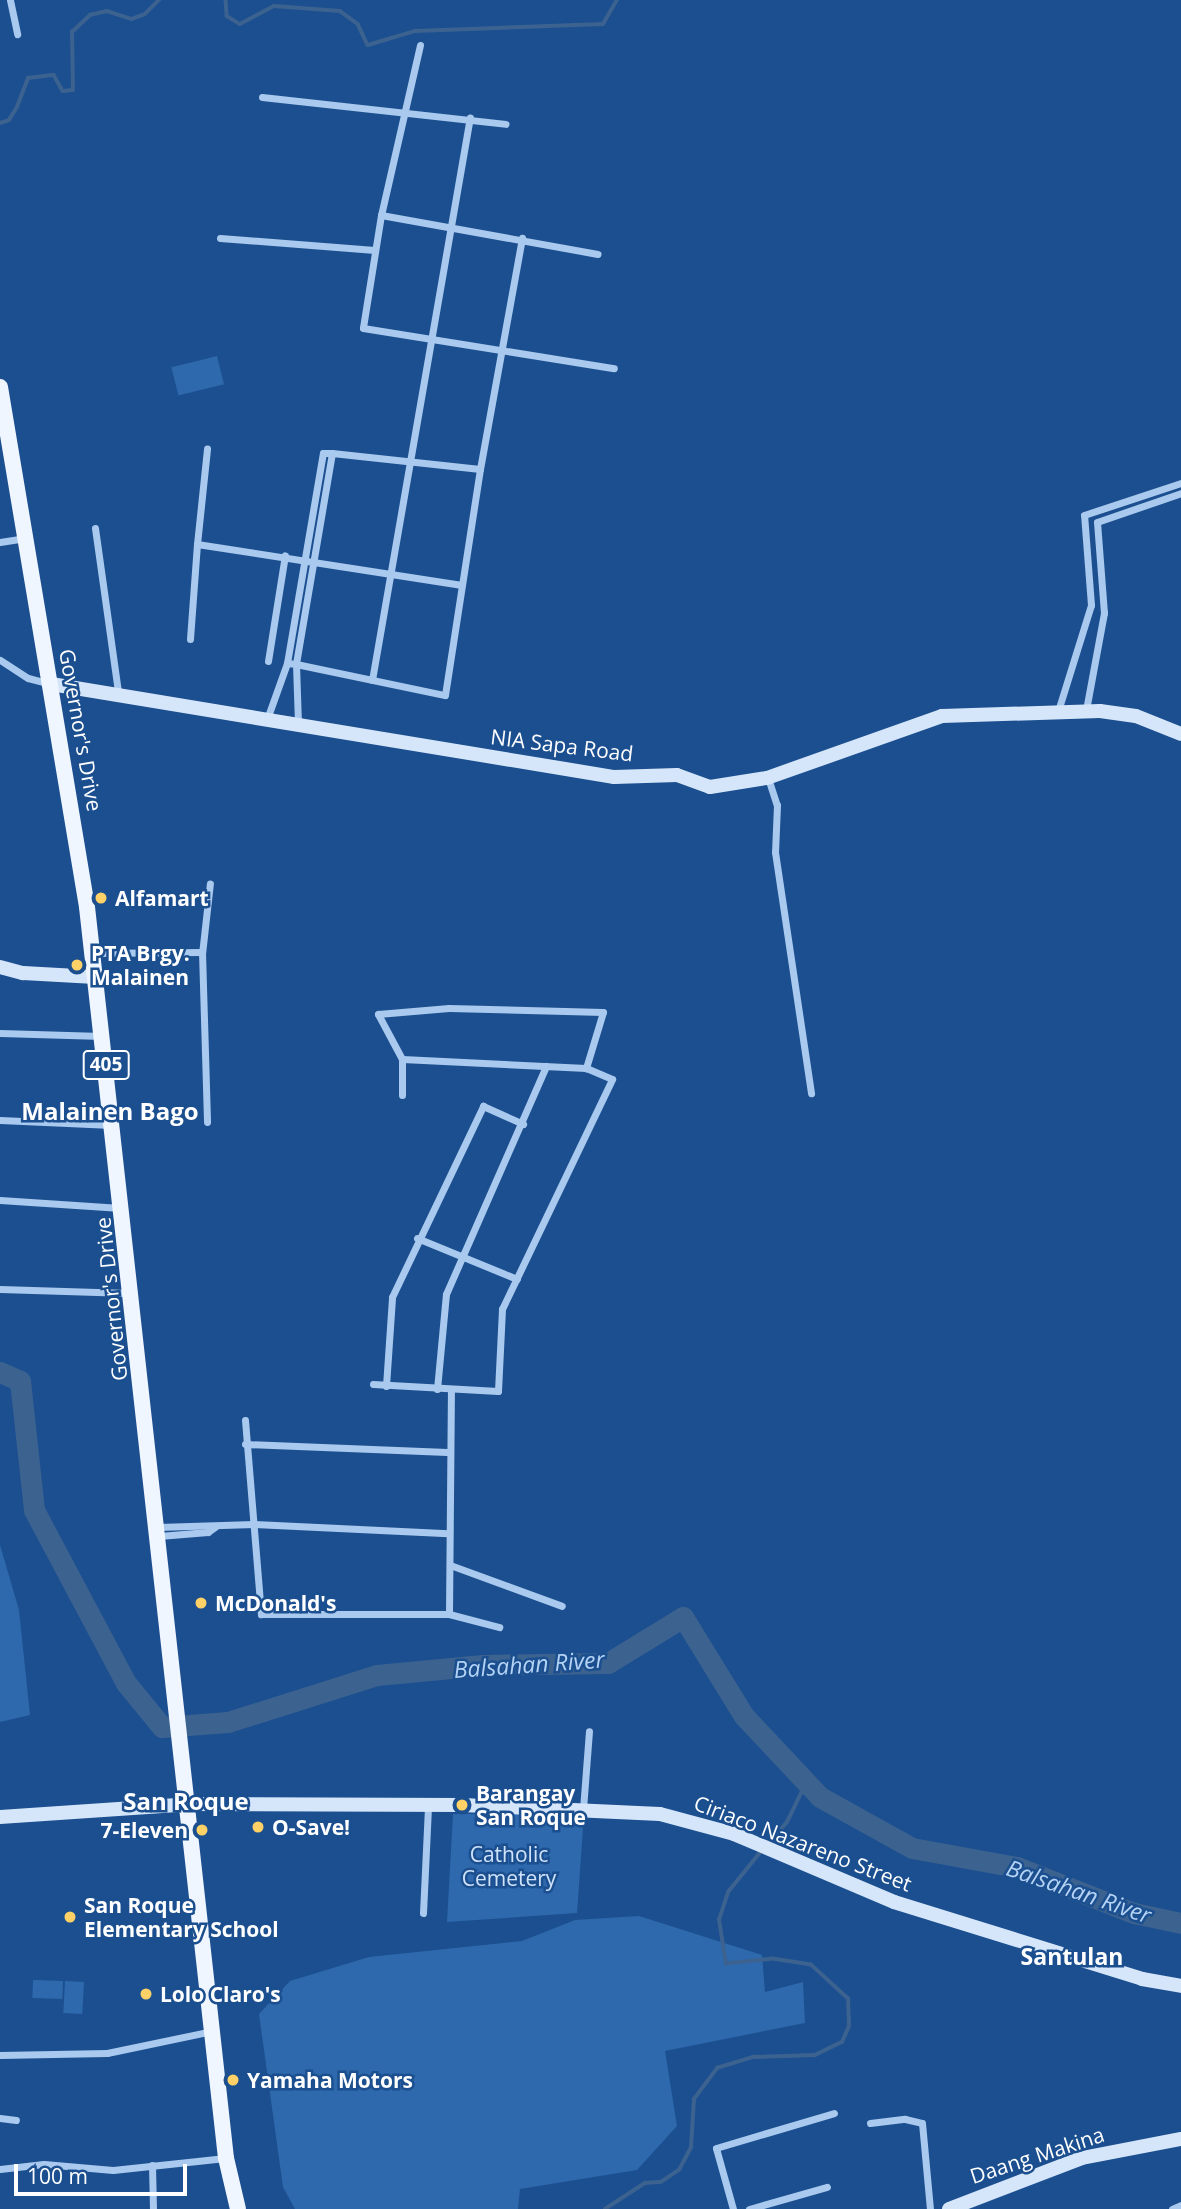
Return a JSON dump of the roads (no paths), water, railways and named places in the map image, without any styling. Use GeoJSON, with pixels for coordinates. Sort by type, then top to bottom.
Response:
{"type":"FeatureCollection","features":[{"type":"Feature","properties":{"kind":"main road","name":"Governor's Drive"},"geometry":{"type":"LineString","coordinates":[[0,387],[51,684],[95,976],[132,1293],[165,1531],[177,1691],[226,2158],[237,2209]]}},
{"type":"Feature","properties":{"kind":"street"},"geometry":{"type":"LineString","coordinates":[[10,0],[16,34]]}},
{"type":"Feature","properties":{"kind":"street"},"geometry":{"type":"LineString","coordinates":[[420,45],[407,112],[381,215],[363,328],[500,352],[614,368]]}},
{"type":"Feature","properties":{"kind":"street"},"geometry":{"type":"LineString","coordinates":[[262,97],[470,117],[506,124]]}},
{"type":"Feature","properties":{"kind":"street"},"geometry":{"type":"LineString","coordinates":[[372,680],[449,225],[470,117]]}},
{"type":"Feature","properties":{"kind":"street"},"geometry":{"type":"LineString","coordinates":[[381,215],[522,238],[598,254]]}},
{"type":"Feature","properties":{"kind":"street"},"geometry":{"type":"LineString","coordinates":[[220,238],[375,250]]}},
{"type":"Feature","properties":{"kind":"street"},"geometry":{"type":"LineString","coordinates":[[291,664],[445,695],[480,469],[522,238]]}},
{"type":"Feature","properties":{"kind":"street"},"geometry":{"type":"LineString","coordinates":[[190,639],[208,449]]}},
{"type":"Feature","properties":{"kind":"street"},"geometry":{"type":"LineString","coordinates":[[267,719],[291,664],[310,558],[323,453],[480,469]]}},
{"type":"Feature","properties":{"kind":"street"},"geometry":{"type":"LineString","coordinates":[[1084,515],[1181,483]]}},
{"type":"Feature","properties":{"kind":"street"},"geometry":{"type":"LineString","coordinates":[[1084,515],[1097,522],[1181,493]]}},
{"type":"Feature","properties":{"kind":"street"},"geometry":{"type":"LineString","coordinates":[[1058,711],[1091,606],[1084,515]]}},
{"type":"Feature","properties":{"kind":"street"},"geometry":{"type":"LineString","coordinates":[[1086,710],[1102,624],[1097,522]]}},
{"type":"Feature","properties":{"kind":"street"},"geometry":{"type":"LineString","coordinates":[[95,528],[118,692]]}},
{"type":"Feature","properties":{"kind":"street"},"geometry":{"type":"LineString","coordinates":[[0,542],[27,538]]}},
{"type":"Feature","properties":{"kind":"street"},"geometry":{"type":"LineString","coordinates":[[197,544],[310,558],[462,585]]}},
{"type":"Feature","properties":{"kind":"street"},"geometry":{"type":"LineString","coordinates":[[268,661],[285,555]]}},
{"type":"Feature","properties":{"kind":"street"},"geometry":{"type":"LineString","coordinates":[[1085,622],[1102,624]]}},
{"type":"Feature","properties":{"kind":"street"},"geometry":{"type":"LineString","coordinates":[[0,660],[28,678],[51,684]]}},
{"type":"Feature","properties":{"kind":"street"},"geometry":{"type":"LineString","coordinates":[[291,664],[298,724]]}},
{"type":"Feature","properties":{"kind":"street","name":"NIA Sapa Road"},"geometry":{"type":"LineString","coordinates":[[51,684],[118,692],[614,777],[677,775],[710,787],[768,778],[942,716],[1086,710],[1136,716],[1181,734]]}},
{"type":"Feature","properties":{"kind":"street"},"geometry":{"type":"LineString","coordinates":[[768,778],[777,805],[775,852],[811,1093]]}},
{"type":"Feature","properties":{"kind":"street"},"geometry":{"type":"LineString","coordinates":[[207,1122],[202,954],[210,883]]}},
{"type":"Feature","properties":{"kind":"street"},"geometry":{"type":"LineString","coordinates":[[92,953],[202,954]]}},
{"type":"Feature","properties":{"kind":"street"},"geometry":{"type":"LineString","coordinates":[[0,967],[23,973],[95,976]]}},
{"type":"Feature","properties":{"kind":"street"},"geometry":{"type":"LineString","coordinates":[[402,1095],[402,1059],[378,1014],[449,1008],[603,1012],[586,1068]]}},
{"type":"Feature","properties":{"kind":"street"},"geometry":{"type":"LineString","coordinates":[[0,1033],[102,1036]]}},
{"type":"Feature","properties":{"kind":"street"},"geometry":{"type":"LineString","coordinates":[[373,1384],[498,1391],[502,1308],[612,1079],[586,1068],[402,1059]]}},
{"type":"Feature","properties":{"kind":"street"},"geometry":{"type":"LineString","coordinates":[[437,1389],[446,1294],[523,1124],[546,1066]]}},
{"type":"Feature","properties":{"kind":"street"},"geometry":{"type":"LineString","coordinates":[[386,1386],[393,1297],[418,1238],[483,1106],[523,1124]]}},
{"type":"Feature","properties":{"kind":"street"},"geometry":{"type":"LineString","coordinates":[[0,1120],[113,1125]]}},
{"type":"Feature","properties":{"kind":"street"},"geometry":{"type":"LineString","coordinates":[[0,1200],[122,1208]]}},
{"type":"Feature","properties":{"kind":"street"},"geometry":{"type":"LineString","coordinates":[[418,1238],[517,1279]]}},
{"type":"Feature","properties":{"kind":"street"},"geometry":{"type":"LineString","coordinates":[[0,1289],[132,1293]]}},
{"type":"Feature","properties":{"kind":"street"},"geometry":{"type":"LineString","coordinates":[[449,1614],[447,1452],[451,1390]]}},
{"type":"Feature","properties":{"kind":"street"},"geometry":{"type":"LineString","coordinates":[[245,1420],[261,1614],[449,1614],[499,1627]]}},
{"type":"Feature","properties":{"kind":"street"},"geometry":{"type":"LineString","coordinates":[[245,1444],[447,1452]]}},
{"type":"Feature","properties":{"kind":"street"},"geometry":{"type":"LineString","coordinates":[[165,1531],[254,1524],[448,1533]]}},
{"type":"Feature","properties":{"kind":"street"},"geometry":{"type":"LineString","coordinates":[[450,1565],[562,1606]]}},
{"type":"Feature","properties":{"kind":"street"},"geometry":{"type":"LineString","coordinates":[[583,1809],[589,1731]]}},
{"type":"Feature","properties":{"kind":"street","name":"Ciriaco Nazareno Street"},"geometry":{"type":"LineString","coordinates":[[0,1817],[189,1804],[428,1805],[660,1814],[763,1847],[894,1902],[1142,1979],[1181,1986]]}},
{"type":"Feature","properties":{"kind":"street"},"geometry":{"type":"LineString","coordinates":[[423,1913],[428,1805]]}},
{"type":"Feature","properties":{"kind":"street"},"geometry":{"type":"LineString","coordinates":[[0,2055],[107,2053],[213,2031]]}},
{"type":"Feature","properties":{"kind":"street"},"geometry":{"type":"LineString","coordinates":[[733,2209],[716,2148],[834,2113]]}},
{"type":"Feature","properties":{"kind":"street"},"geometry":{"type":"LineString","coordinates":[[0,2118],[16,2120]]}},
{"type":"Feature","properties":{"kind":"street"},"geometry":{"type":"LineString","coordinates":[[870,2123],[905,2119],[922,2123],[930,2209]]}},
{"type":"Feature","properties":{"kind":"street","name":"Daang Makina"},"geometry":{"type":"LineString","coordinates":[[949,2209],[1082,2158],[1181,2139]]}},
{"type":"Feature","properties":{"kind":"street"},"geometry":{"type":"LineString","coordinates":[[0,2169],[44,2164],[113,2170],[226,2158]]}},
{"type":"Feature","properties":{"kind":"street"},"geometry":{"type":"LineString","coordinates":[[152,2165],[153,2209]]}},
{"type":"Feature","properties":{"kind":"street"},"geometry":{"type":"LineString","coordinates":[[749,2209],[827,2188]]}},
{"type":"Feature","properties":{"kind":"street"},"geometry":{"type":"LineString","coordinates":[[1172,2209],[1181,2205]]}},
{"type":"Feature","properties":{"kind":"waterway"},"geometry":{"type":"LineString","coordinates":[[0,123],[9,120],[28,78],[54,75],[63,91],[73,90],[72,32],[90,15],[107,11],[132,19],[145,14],[159,0]]}},
{"type":"Feature","properties":{"kind":"waterway"},"geometry":{"type":"LineString","coordinates":[[226,0],[227,16],[240,24],[274,6],[340,11],[358,24],[368,45],[415,31],[603,24],[617,0]]}},
{"type":"Feature","properties":{"kind":"waterway","name":"Balsahan River"},"geometry":{"type":"LineString","coordinates":[[0,1372],[20,1381],[34,1510],[126,1683],[162,1727],[228,1722],[377,1675],[483,1665],[608,1663],[683,1617],[744,1716],[820,1797],[912,1848],[1017,1867],[1134,1913],[1181,1923]]}},
{"type":"Feature","properties":{"kind":"waterway"},"geometry":{"type":"LineString","coordinates":[[768,1844],[787,1822],[806,1783]]}},
{"type":"Feature","properties":{"kind":"waterway"},"geometry":{"type":"LineString","coordinates":[[605,2209],[645,2183],[661,2182],[679,2170],[691,2147],[694,2099],[717,2068],[754,2057],[815,2055],[842,2042],[849,2026],[848,1999],[811,1965],[773,1959],[726,1964],[719,1920],[728,1892],[763,1849]]}},
{"type":"Feature","properties":{"kind":"place","name":"Alfamart"},"geometry":{"type":"Point","coordinates":[101,898]}},
{"type":"Feature","properties":{"kind":"place","name":"PTA Brgy. Malainen"},"geometry":{"type":"Point","coordinates":[77,965]}},
{"type":"Feature","properties":{"kind":"place","name":"McDonald's"},"geometry":{"type":"Point","coordinates":[201,1603]}},
{"type":"Feature","properties":{"kind":"place","name":"Barangay San Roque"},"geometry":{"type":"Point","coordinates":[462,1805]}},
{"type":"Feature","properties":{"kind":"place","name":"O-Save!"},"geometry":{"type":"Point","coordinates":[258,1827]}},
{"type":"Feature","properties":{"kind":"place","name":"7-Eleven"},"geometry":{"type":"Point","coordinates":[202,1830]}},
{"type":"Feature","properties":{"kind":"place","name":"San Roque Elementary School"},"geometry":{"type":"Point","coordinates":[70,1917]}},
{"type":"Feature","properties":{"kind":"place","name":"Lolo Claro's"},"geometry":{"type":"Point","coordinates":[146,1994]}},
{"type":"Feature","properties":{"kind":"place","name":"Yamaha Motors"},"geometry":{"type":"Point","coordinates":[233,2080]}},
{"type":"Feature","properties":{"kind":"district","name":"Malainen Bago"},"geometry":{"type":"Point","coordinates":[110,1111]}},
{"type":"Feature","properties":{"kind":"district","name":"San Roque"},"geometry":{"type":"Point","coordinates":[186,1801]}},
{"type":"Feature","properties":{"kind":"district","name":"Santulan"},"geometry":{"type":"Point","coordinates":[1072,1956]}},
{"type":"Feature","properties":{"kind":"park label","name":"Catholic Cemetery"},"geometry":{"type":"Point","coordinates":[509,1866]}}]}
